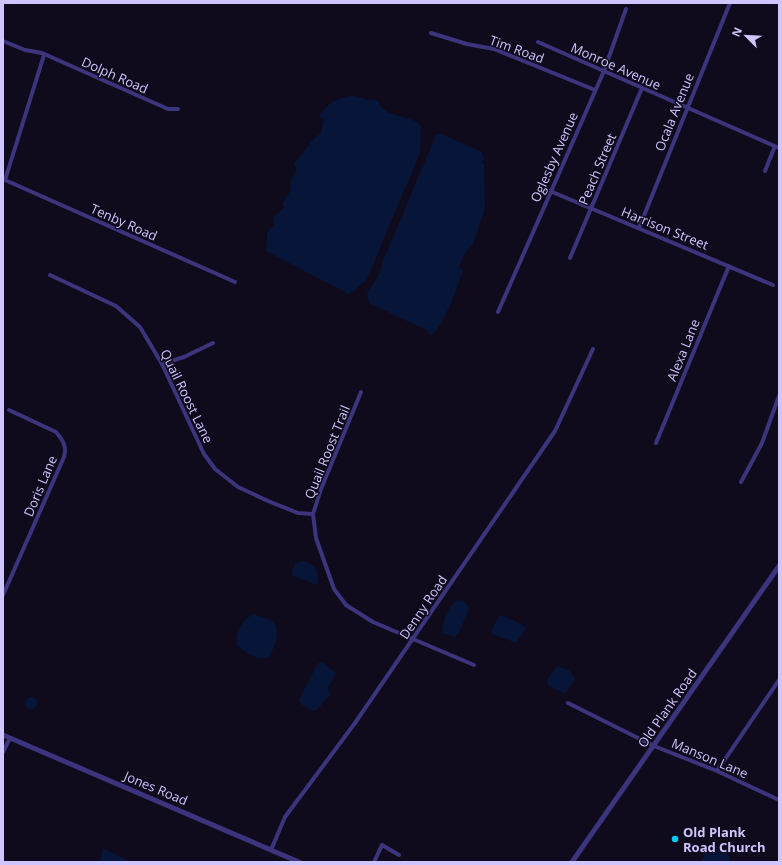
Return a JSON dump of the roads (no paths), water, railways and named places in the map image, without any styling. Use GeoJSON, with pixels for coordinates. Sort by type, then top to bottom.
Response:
{"type":"FeatureCollection","features":[{"type":"Feature","properties":{"kind":"street","name":"Ocala Avenue"},"geometry":{"type":"LineString","coordinates":[[639,228],[686,108],[730,3]]}},
{"type":"Feature","properties":{"kind":"street","name":"Oglesby Avenue"},"geometry":{"type":"LineString","coordinates":[[498,312],[604,71],[626,9]]}},
{"type":"Feature","properties":{"kind":"street","name":"Tim Road"},"geometry":{"type":"LineString","coordinates":[[431,33],[467,44],[494,49],[595,90]]}},
{"type":"Feature","properties":{"kind":"street","name":"Dolph Road"},"geometry":{"type":"LineString","coordinates":[[3,41],[25,50],[44,55],[168,109],[178,109]]}},
{"type":"Feature","properties":{"kind":"street","name":"Monroe Avenue"},"geometry":{"type":"LineString","coordinates":[[538,42],[777,147]]}},
{"type":"Feature","properties":{"kind":"street","name":"Tenby Road"},"geometry":{"type":"LineString","coordinates":[[44,55],[5,180],[235,282]]}},
{"type":"Feature","properties":{"kind":"street","name":"Peach Street"},"geometry":{"type":"LineString","coordinates":[[570,258],[642,88]]}},
{"type":"Feature","properties":{"kind":"street"},"geometry":{"type":"LineString","coordinates":[[765,171],[777,147]]}},
{"type":"Feature","properties":{"kind":"street","name":"Harrison Street"},"geometry":{"type":"LineString","coordinates":[[550,191],[773,285]]}},
{"type":"Feature","properties":{"kind":"street","name":"Alexa Lane"},"geometry":{"type":"LineString","coordinates":[[656,443],[729,266]]}},
{"type":"Feature","properties":{"kind":"street","name":"Quail Roost Lane"},"geometry":{"type":"LineString","coordinates":[[50,275],[106,300],[122,310],[143,332],[162,364],[204,454],[215,469],[238,487],[268,501],[298,513],[313,514]]}},
{"type":"Feature","properties":{"kind":"street"},"geometry":{"type":"LineString","coordinates":[[162,364],[184,357],[213,343]]}},
{"type":"Feature","properties":{"kind":"street","name":"Denny Road"},"geometry":{"type":"LineString","coordinates":[[271,850],[285,818],[338,748],[555,432],[567,410],[582,370],[593,349]]}},
{"type":"Feature","properties":{"kind":"street","name":"Quail Roost Trail"},"geometry":{"type":"LineString","coordinates":[[362,392],[321,489],[313,514],[316,538],[334,589],[340,599],[357,613],[413,639]]}},
{"type":"Feature","properties":{"kind":"street"},"geometry":{"type":"LineString","coordinates":[[741,482],[762,442],[779,396]]}},
{"type":"Feature","properties":{"kind":"street","name":"Doris Lane"},"geometry":{"type":"LineString","coordinates":[[3,595],[64,457],[65,448],[61,437],[56,432],[9,410]]}},
{"type":"Feature","properties":{"kind":"street","name":"Old Plank Road"},"geometry":{"type":"LineString","coordinates":[[572,862],[779,566]]}},
{"type":"Feature","properties":{"kind":"street"},"geometry":{"type":"LineString","coordinates":[[413,639],[474,665]]}},
{"type":"Feature","properties":{"kind":"street"},"geometry":{"type":"LineString","coordinates":[[718,771],[779,680]]}},
{"type":"Feature","properties":{"kind":"street","name":"Manson Lane"},"geometry":{"type":"LineString","coordinates":[[568,704],[654,746],[718,771],[779,800]]}},
{"type":"Feature","properties":{"kind":"street","name":"Jones Road"},"geometry":{"type":"LineString","coordinates":[[3,735],[299,862]]}},
{"type":"Feature","properties":{"kind":"street"},"geometry":{"type":"LineString","coordinates":[[3,752],[10,738]]}},
{"type":"Feature","properties":{"kind":"street"},"geometry":{"type":"LineString","coordinates":[[374,862],[382,845],[399,855]]}},
{"type":"Feature","properties":{"kind":"water"},"geometry":{"type":"Polygon","coordinates":[[[352,95],[368,100],[371,99],[378,101],[386,111],[410,119],[421,126],[420,153],[367,279],[353,292],[345,295],[345,292],[266,251],[267,234],[271,227],[275,227],[273,221],[275,216],[285,207],[282,204],[291,190],[290,181],[297,170],[294,164],[310,143],[321,133],[324,119],[319,117],[322,112],[333,102],[352,95]]]}},
{"type":"Feature","properties":{"kind":"water"},"geometry":{"type":"Polygon","coordinates":[[[442,134],[482,152],[484,160],[481,162],[484,164],[485,208],[472,246],[466,251],[459,267],[463,271],[449,307],[440,326],[435,333],[430,336],[428,331],[369,303],[367,293],[378,275],[436,135],[442,134]]]}},
{"type":"Feature","properties":{"kind":"water"},"geometry":{"type":"Polygon","coordinates":[[[301,561],[310,563],[315,568],[318,576],[317,585],[293,576],[292,573],[295,564],[301,561]]]}},
{"type":"Feature","properties":{"kind":"water"},"geometry":{"type":"Polygon","coordinates":[[[457,600],[464,601],[469,608],[459,633],[454,637],[443,633],[442,630],[451,606],[457,600]]]}},
{"type":"Feature","properties":{"kind":"water"},"geometry":{"type":"Polygon","coordinates":[[[253,614],[269,619],[277,629],[272,652],[267,658],[259,658],[251,655],[237,645],[236,640],[240,627],[253,614]]]}},
{"type":"Feature","properties":{"kind":"water"},"geometry":{"type":"Polygon","coordinates":[[[500,615],[517,622],[526,628],[516,643],[493,634],[491,630],[500,615]]]}},
{"type":"Feature","properties":{"kind":"water"},"geometry":{"type":"Polygon","coordinates":[[[318,663],[324,663],[336,673],[327,689],[331,694],[316,711],[306,708],[299,702],[318,663]]]}},
{"type":"Feature","properties":{"kind":"water"},"geometry":{"type":"Polygon","coordinates":[[[558,666],[570,671],[575,679],[565,694],[548,685],[547,681],[552,672],[558,666]]]}},
{"type":"Feature","properties":{"kind":"water"},"geometry":{"type":"Polygon","coordinates":[[[33,697],[36,698],[36,708],[29,709],[26,708],[25,701],[26,698],[33,697]]]}},
{"type":"Feature","properties":{"kind":"water"},"geometry":{"type":"Polygon","coordinates":[[[712,844],[728,851],[730,859],[727,862],[701,862],[709,846],[712,844]]]}},
{"type":"Feature","properties":{"kind":"water"},"geometry":{"type":"Polygon","coordinates":[[[103,848],[131,862],[100,862],[103,848]]]}},
{"type":"Feature","properties":{"kind":"place","name":"Old Plank Road Church"},"geometry":{"type":"Point","coordinates":[675,839]}}]}
